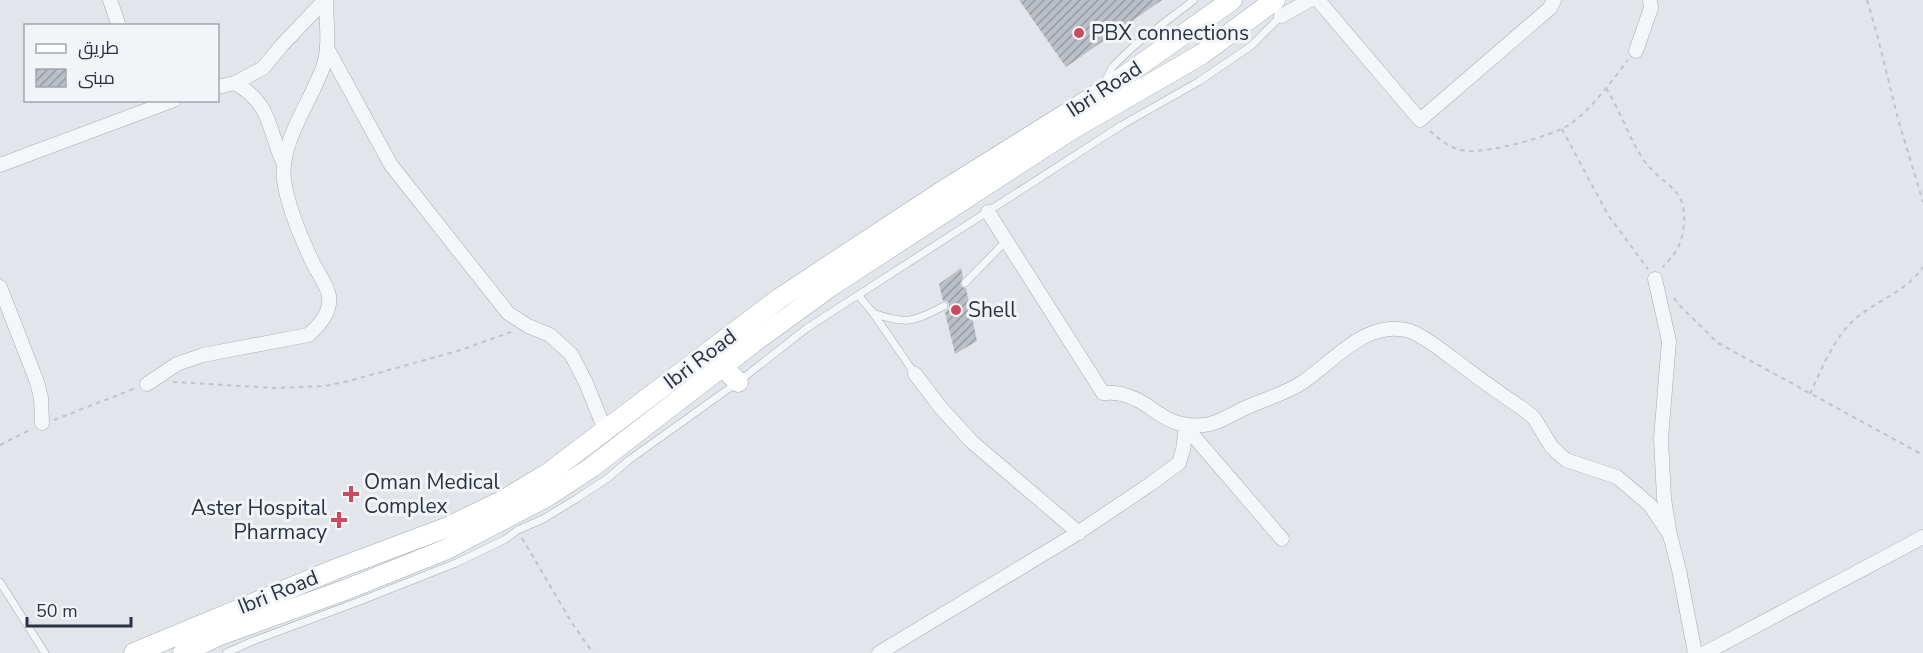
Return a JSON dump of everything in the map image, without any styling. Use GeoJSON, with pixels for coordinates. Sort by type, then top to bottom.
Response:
{"type":"FeatureCollection","features":[{"type":"Feature","properties":{"kind":"main road","name":"Ibri Road"},"geometry":{"type":"LineString","coordinates":[[134,653],[336,569],[448,527],[502,501],[550,472],[780,298],[938,194],[1099,93],[1168,47],[1232,0]]}},
{"type":"Feature","properties":{"kind":"main road"},"geometry":{"type":"LineString","coordinates":[[1202,54],[1238,19],[1244,8],[1245,0]]}},
{"type":"Feature","properties":{"kind":"main road","name":"Ibri Road"},"geometry":{"type":"LineString","coordinates":[[183,653],[217,636],[345,590],[447,549],[548,496],[592,467],[754,342],[834,284],[1069,131],[1278,8]]}},
{"type":"Feature","properties":{"kind":"main road"},"geometry":{"type":"LineString","coordinates":[[723,367],[738,382]]}},
{"type":"Feature","properties":{"kind":"street"},"geometry":{"type":"LineString","coordinates":[[110,0],[118,24]]}},
{"type":"Feature","properties":{"kind":"street"},"geometry":{"type":"LineString","coordinates":[[147,384],[177,364],[203,355],[308,335],[324,317],[329,297],[313,264],[291,206],[284,181],[284,164],[297,124],[323,65],[327,48],[326,0]]}},
{"type":"Feature","properties":{"kind":"street"},"geometry":{"type":"LineString","coordinates":[[219,87],[235,83],[263,68],[326,0]]}},
{"type":"Feature","properties":{"kind":"street"},"geometry":{"type":"LineString","coordinates":[[1278,8],[1310,0]]}},
{"type":"Feature","properties":{"kind":"street"},"geometry":{"type":"LineString","coordinates":[[1318,0],[1420,120],[1550,8],[1554,0]]}},
{"type":"Feature","properties":{"kind":"street"},"geometry":{"type":"LineString","coordinates":[[1636,51],[1651,8],[1650,0]]}},
{"type":"Feature","properties":{"kind":"street"},"geometry":{"type":"LineString","coordinates":[[327,48],[391,165],[496,300],[508,314],[550,335],[571,354],[586,383],[605,430]]}},
{"type":"Feature","properties":{"kind":"street"},"geometry":{"type":"LineString","coordinates":[[235,83],[254,96],[265,110],[284,164]]}},
{"type":"Feature","properties":{"kind":"street"},"geometry":{"type":"LineString","coordinates":[[0,165],[148,105],[164,102]]}},
{"type":"Feature","properties":{"kind":"street"},"geometry":{"type":"LineString","coordinates":[[988,212],[1103,393],[1121,394],[1140,402],[1169,421],[1185,427],[1206,425],[1287,392],[1350,346],[1375,332],[1394,329],[1410,332],[1430,342],[1522,408],[1534,418],[1551,446],[1566,460],[1617,477],[1633,489],[1650,505],[1670,535]]}},
{"type":"Feature","properties":{"kind":"street"},"geometry":{"type":"LineString","coordinates":[[1655,279],[1669,341],[1661,438],[1664,499],[1695,653]]}},
{"type":"Feature","properties":{"kind":"street"},"geometry":{"type":"LineString","coordinates":[[0,287],[37,382],[41,398],[42,423]]}},
{"type":"Feature","properties":{"kind":"street"},"geometry":{"type":"LineString","coordinates":[[915,374],[941,408],[972,442],[1079,532]]}},
{"type":"Feature","properties":{"kind":"street"},"geometry":{"type":"LineString","coordinates":[[879,653],[1079,532],[1179,463],[1183,450],[1185,427]]}},
{"type":"Feature","properties":{"kind":"street"},"geometry":{"type":"LineString","coordinates":[[1185,427],[1282,539]]}},
{"type":"Feature","properties":{"kind":"street"},"geometry":{"type":"LineString","coordinates":[[1705,653],[1923,537]]}},
{"type":"Feature","properties":{"kind":"lane"},"geometry":{"type":"LineString","coordinates":[[1099,93],[1113,66],[1135,45],[1194,0]]}},
{"type":"Feature","properties":{"kind":"lane"},"geometry":{"type":"LineString","coordinates":[[226,653],[456,563],[543,519],[608,478],[807,328],[1122,124],[1198,82],[1251,46],[1278,8]]}},
{"type":"Feature","properties":{"kind":"lane"},"geometry":{"type":"LineString","coordinates":[[964,283],[1007,240]]}},
{"type":"Feature","properties":{"kind":"lane"},"geometry":{"type":"LineString","coordinates":[[859,296],[873,312],[915,374]]}},
{"type":"Feature","properties":{"kind":"lane"},"geometry":{"type":"LineString","coordinates":[[873,312],[903,321],[920,318],[944,306]]}},
{"type":"Feature","properties":{"kind":"lane"},"geometry":{"type":"LineString","coordinates":[[0,582],[45,653]]}},
{"type":"Feature","properties":{"kind":"path"},"geometry":{"type":"LineString","coordinates":[[1867,0],[1898,119],[1923,202]]}},
{"type":"Feature","properties":{"kind":"path"},"geometry":{"type":"LineString","coordinates":[[1420,120],[1440,140],[1454,148],[1466,151],[1485,150],[1513,144],[1562,129],[1580,116],[1636,51]]}},
{"type":"Feature","properties":{"kind":"path"},"geometry":{"type":"LineString","coordinates":[[1606,88],[1646,163],[1676,192],[1682,201],[1683,227],[1678,247],[1655,279]]}},
{"type":"Feature","properties":{"kind":"path"},"geometry":{"type":"LineString","coordinates":[[1562,129],[1608,215],[1655,279],[1718,343],[1923,455]]}},
{"type":"Feature","properties":{"kind":"path"},"geometry":{"type":"LineString","coordinates":[[1810,394],[1827,357],[1845,329],[1875,303],[1914,278],[1923,267]]}},
{"type":"Feature","properties":{"kind":"path"},"geometry":{"type":"LineString","coordinates":[[0,445],[42,423],[147,384],[173,382],[276,388],[325,386],[461,350],[528,326]]}},
{"type":"Feature","properties":{"kind":"path"},"geometry":{"type":"LineString","coordinates":[[518,530],[572,623],[593,653]]}},
{"type":"Feature","properties":{"kind":"building","name":"PBX connections"},"geometry":{"type":"Polygon","coordinates":[[[1019,0],[1162,0],[1066,67],[1019,0]]]}},
{"type":"Feature","properties":{"kind":"building"},"geometry":{"type":"Polygon","coordinates":[[[961,268],[963,277],[960,284],[966,288],[977,341],[955,354],[945,312],[949,309],[949,304],[943,301],[939,284],[961,268]]]}},
{"type":"Feature","properties":{"kind":"place","name":"PBX connections"},"geometry":{"type":"Point","coordinates":[1079,33]}},
{"type":"Feature","properties":{"kind":"place","name":"Shell"},"geometry":{"type":"Point","coordinates":[956,310]}},
{"type":"Feature","properties":{"kind":"place","name":"Oman Medical Complex"},"geometry":{"type":"Point","coordinates":[351,494]}},
{"type":"Feature","properties":{"kind":"place","name":"Aster Hospital Pharmacy"},"geometry":{"type":"Point","coordinates":[339,520]}}]}
